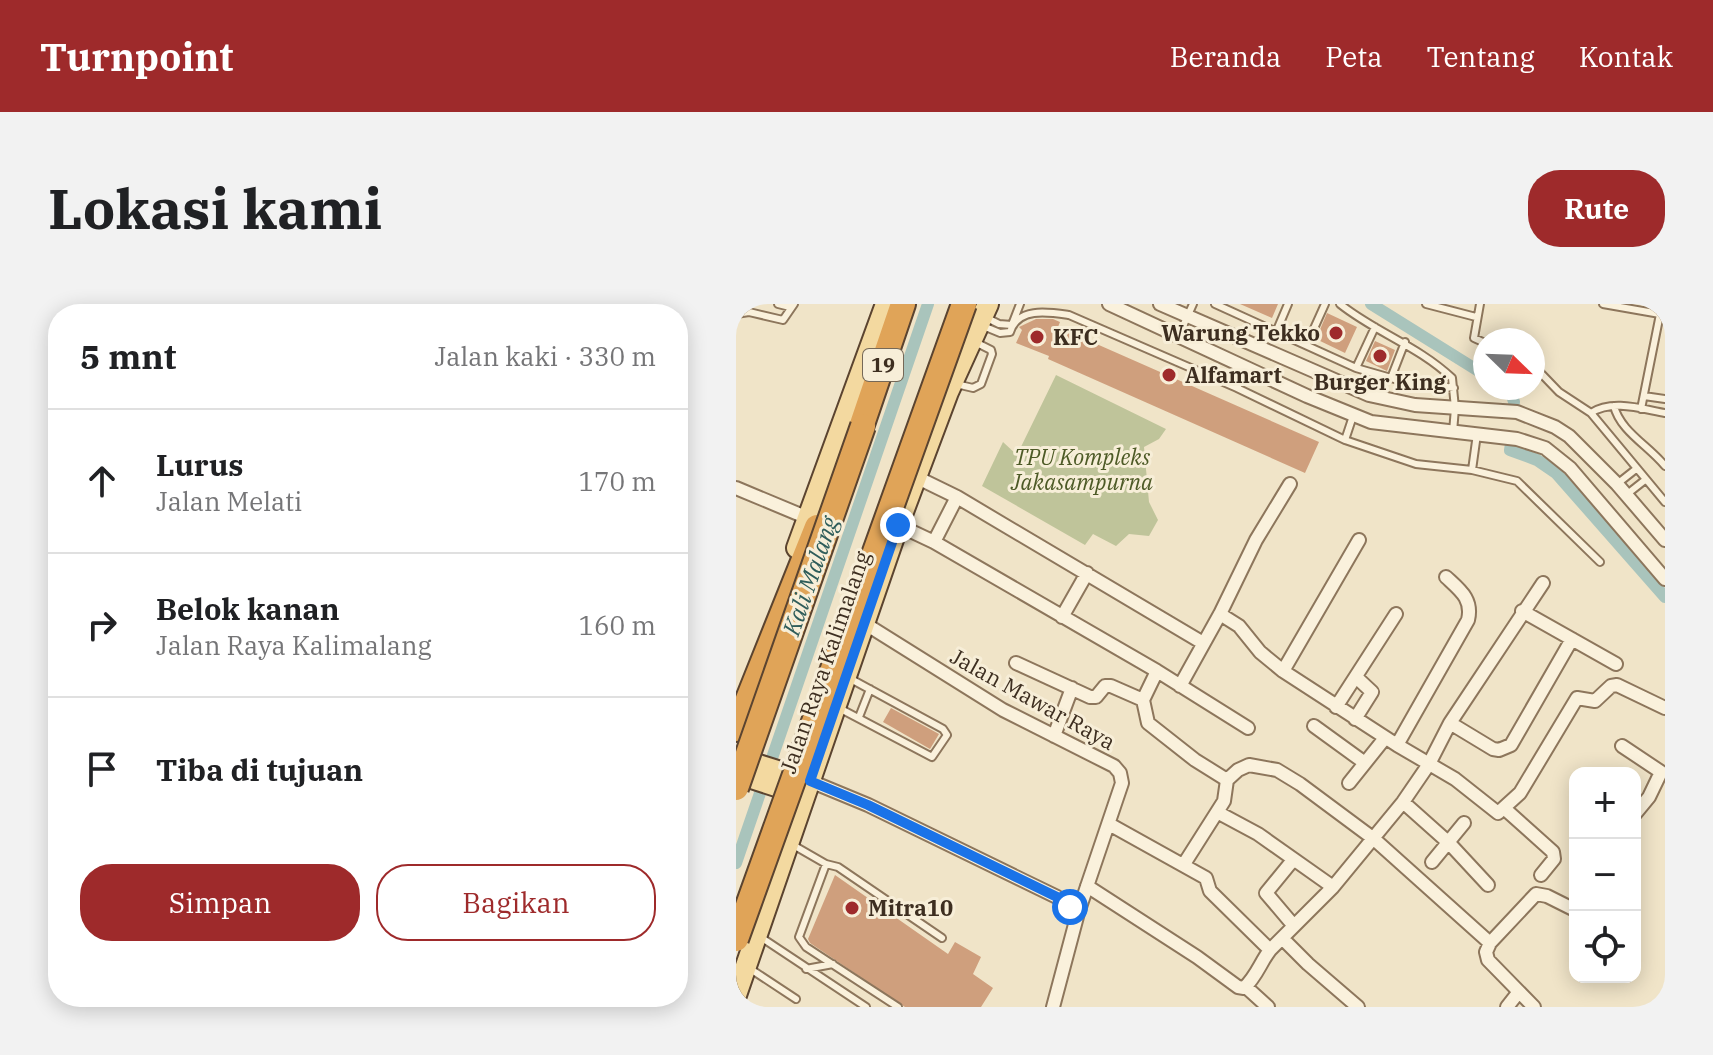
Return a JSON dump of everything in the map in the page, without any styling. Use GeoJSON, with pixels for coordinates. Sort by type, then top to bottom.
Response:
{"type":"FeatureCollection","features":[{"type":"Feature","properties":{"kind":"highway","name":"19"},"geometry":{"type":"LineString","coordinates":[[736,788],[903,304]]}},
{"type":"Feature","properties":{"kind":"highway","name":"19"},"geometry":{"type":"LineString","coordinates":[[747,937],[977,318]]}},
{"type":"Feature","properties":{"kind":"highway"},"geometry":{"type":"LineString","coordinates":[[736,729],[814,534],[863,426]]}},
{"type":"Feature","properties":{"kind":"main road"},"geometry":{"type":"LineString","coordinates":[[736,709],[886,304]]}},
{"type":"Feature","properties":{"kind":"main road","name":"Jalan Raya Kalimalang"},"geometry":{"type":"LineString","coordinates":[[736,995],[746,966],[747,937],[789,842],[804,787],[836,706],[898,525],[977,318]]}},
{"type":"Feature","properties":{"kind":"main road"},"geometry":{"type":"LineString","coordinates":[[737,763],[804,787]]}},
{"type":"Feature","properties":{"kind":"street"},"geometry":{"type":"LineString","coordinates":[[1109,304],[1353,416],[1393,426],[1533,443],[1560,459],[1665,579]]}},
{"type":"Feature","properties":{"kind":"street"},"geometry":{"type":"LineString","coordinates":[[1160,304],[1191,310],[1369,395],[1389,401],[1517,412],[1555,427],[1569,436],[1617,484],[1665,540]]}},
{"type":"Feature","properties":{"kind":"street"},"geometry":{"type":"LineString","coordinates":[[916,477],[957,497],[1203,643]]}},
{"type":"Feature","properties":{"kind":"street"},"geometry":{"type":"LineString","coordinates":[[1180,686],[1256,540],[1290,484]]}},
{"type":"Feature","properties":{"kind":"street"},"geometry":{"type":"LineString","coordinates":[[736,488],[808,518]]}},
{"type":"Feature","properties":{"kind":"street"},"geometry":{"type":"LineString","coordinates":[[934,542],[957,497]]}},
{"type":"Feature","properties":{"kind":"street"},"geometry":{"type":"LineString","coordinates":[[898,525],[934,542],[1157,671],[1248,728]]}},
{"type":"Feature","properties":{"kind":"street"},"geometry":{"type":"LineString","coordinates":[[1283,671],[1359,540]]}},
{"type":"Feature","properties":{"kind":"street"},"geometry":{"type":"LineString","coordinates":[[1062,617],[1087,573]]}},
{"type":"Feature","properties":{"kind":"street"},"geometry":{"type":"LineString","coordinates":[[1397,745],[1468,620],[1469,602],[1446,577]]}},
{"type":"Feature","properties":{"kind":"street"},"geometry":{"type":"LineString","coordinates":[[1246,987],[1259,972],[1270,950],[1333,887],[1403,802],[1429,764],[1450,723],[1543,583]]}},
{"type":"Feature","properties":{"kind":"street"},"geometry":{"type":"LineString","coordinates":[[1522,611],[1616,664]]}},
{"type":"Feature","properties":{"kind":"street"},"geometry":{"type":"LineString","coordinates":[[1220,614],[1239,626],[1260,652],[1283,671],[1385,738],[1455,779],[1498,813],[1520,793],[1577,698],[1595,701],[1611,686],[1617,685],[1665,708]]}},
{"type":"Feature","properties":{"kind":"street"},"geometry":{"type":"LineString","coordinates":[[1336,707],[1396,614]]}},
{"type":"Feature","properties":{"kind":"street","name":"Jalan Mawar Raya"},"geometry":{"type":"LineString","coordinates":[[864,623],[1003,710],[1118,769],[1122,783],[1087,886],[1053,1007]]}},
{"type":"Feature","properties":{"kind":"street"},"geometry":{"type":"LineString","coordinates":[[1450,723],[1493,749],[1511,745],[1572,639]]}},
{"type":"Feature","properties":{"kind":"street"},"geometry":{"type":"LineString","coordinates":[[1016,663],[1093,698],[1105,686],[1111,686],[1143,700]]}},
{"type":"Feature","properties":{"kind":"street"},"geometry":{"type":"LineString","coordinates":[[1157,671],[1143,700],[1148,723],[1195,760],[1227,780]]}},
{"type":"Feature","properties":{"kind":"street"},"geometry":{"type":"LineString","coordinates":[[1355,719],[1372,692],[1356,677]]}},
{"type":"Feature","properties":{"kind":"street"},"geometry":{"type":"LineString","coordinates":[[1054,736],[1072,688]]}},
{"type":"Feature","properties":{"kind":"street"},"geometry":{"type":"LineString","coordinates":[[1314,726],[1365,763]]}},
{"type":"Feature","properties":{"kind":"street"},"geometry":{"type":"LineString","coordinates":[[1349,783],[1385,738]]}},
{"type":"Feature","properties":{"kind":"street"},"geometry":{"type":"LineString","coordinates":[[1622,746],[1661,772],[1641,807]]}},
{"type":"Feature","properties":{"kind":"street"},"geometry":{"type":"LineString","coordinates":[[1184,864],[1217,812],[1226,794],[1227,780],[1249,765],[1277,770],[1374,839],[1490,943]]}},
{"type":"Feature","properties":{"kind":"street"},"geometry":{"type":"LineString","coordinates":[[804,787],[868,805],[1057,897],[1070,907]]}},
{"type":"Feature","properties":{"kind":"street"},"geometry":{"type":"LineString","coordinates":[[1403,802],[1449,843],[1488,885]]}},
{"type":"Feature","properties":{"kind":"street"},"geometry":{"type":"LineString","coordinates":[[1505,809],[1553,852],[1554,859],[1541,875]]}},
{"type":"Feature","properties":{"kind":"street"},"geometry":{"type":"LineString","coordinates":[[1217,812],[1258,834],[1333,887]]}},
{"type":"Feature","properties":{"kind":"street"},"geometry":{"type":"LineString","coordinates":[[1432,862],[1464,823]]}},
{"type":"Feature","properties":{"kind":"street"},"geometry":{"type":"LineString","coordinates":[[1109,824],[1206,878],[1210,891],[1270,950]]}},
{"type":"Feature","properties":{"kind":"street"},"geometry":{"type":"LineString","coordinates":[[1293,860],[1266,893],[1294,926]]}},
{"type":"Feature","properties":{"kind":"street"},"geometry":{"type":"LineString","coordinates":[[1087,886],[1238,987],[1246,987],[1268,1007]]}},
{"type":"Feature","properties":{"kind":"street"},"geometry":{"type":"LineString","coordinates":[[1534,1007],[1488,960],[1486,952],[1490,943],[1533,895],[1547,896],[1569,907]]}},
{"type":"Feature","properties":{"kind":"street"},"geometry":{"type":"LineString","coordinates":[[1283,939],[1358,1007]]}},
{"type":"Feature","properties":{"kind":"street"},"geometry":{"type":"LineString","coordinates":[[1507,1007],[1518,993]]}},
{"type":"Feature","properties":{"kind":"street"},"geometry":{"type":"LineString","coordinates":[[1335,1007],[1344,996]]}},
{"type":"Feature","properties":{"kind":"lane"},"geometry":{"type":"LineString","coordinates":[[736,314],[750,308],[783,320],[792,306],[778,304]]}},
{"type":"Feature","properties":{"kind":"lane"},"geometry":{"type":"LineString","coordinates":[[1215,304],[1356,368],[1391,378],[1454,388]]}},
{"type":"Feature","properties":{"kind":"lane"},"geometry":{"type":"LineString","coordinates":[[1238,314],[1242,304]]}},
{"type":"Feature","properties":{"kind":"lane"},"geometry":{"type":"LineString","coordinates":[[1277,330],[1288,304]]}},
{"type":"Feature","properties":{"kind":"lane"},"geometry":{"type":"LineString","coordinates":[[1307,344],[1325,304]]}},
{"type":"Feature","properties":{"kind":"lane"},"geometry":{"type":"LineString","coordinates":[[1340,304],[1405,342],[1449,375],[1454,381],[1453,432]]}},
{"type":"Feature","properties":{"kind":"lane"},"geometry":{"type":"LineString","coordinates":[[1426,304],[1476,317]]}},
{"type":"Feature","properties":{"kind":"lane"},"geometry":{"type":"LineString","coordinates":[[1475,328],[1480,304]]}},
{"type":"Feature","properties":{"kind":"lane"},"geometry":{"type":"LineString","coordinates":[[1603,304],[1663,313],[1641,409]]}},
{"type":"Feature","properties":{"kind":"lane"},"geometry":{"type":"LineString","coordinates":[[1012,325],[1020,306]]}},
{"type":"Feature","properties":{"kind":"lane"},"geometry":{"type":"LineString","coordinates":[[1179,335],[1191,310]]}},
{"type":"Feature","properties":{"kind":"lane"},"geometry":{"type":"LineString","coordinates":[[977,318],[1012,325],[1025,315],[1044,311],[1069,315],[1237,388],[1345,440],[1416,464],[1472,470],[1517,481],[1600,562]]}},
{"type":"Feature","properties":{"kind":"lane"},"geometry":{"type":"LineString","coordinates":[[1356,368],[1375,327]]}},
{"type":"Feature","properties":{"kind":"lane"},"geometry":{"type":"LineString","coordinates":[[1391,378],[1405,342]]}},
{"type":"Feature","properties":{"kind":"lane"},"geometry":{"type":"LineString","coordinates":[[1237,388],[1246,366]]}},
{"type":"Feature","properties":{"kind":"lane"},"geometry":{"type":"LineString","coordinates":[[1545,377],[1559,392],[1591,413],[1665,502]]}},
{"type":"Feature","properties":{"kind":"lane"},"geometry":{"type":"LineString","coordinates":[[1644,396],[1665,399]]}},
{"type":"Feature","properties":{"kind":"lane"},"geometry":{"type":"LineString","coordinates":[[1591,413],[1598,408],[1614,406],[1665,413]]}},
{"type":"Feature","properties":{"kind":"lane"},"geometry":{"type":"LineString","coordinates":[[1614,406],[1616,415],[1665,466]]}},
{"type":"Feature","properties":{"kind":"lane"},"geometry":{"type":"LineString","coordinates":[[1345,440],[1353,416]]}},
{"type":"Feature","properties":{"kind":"lane"},"geometry":{"type":"LineString","coordinates":[[1472,470],[1477,434]]}},
{"type":"Feature","properties":{"kind":"lane"},"geometry":{"type":"LineString","coordinates":[[1617,484],[1636,469]]}},
{"type":"Feature","properties":{"kind":"lane"},"geometry":{"type":"LineString","coordinates":[[1626,495],[1645,480]]}},
{"type":"Feature","properties":{"kind":"lane"},"geometry":{"type":"LineString","coordinates":[[836,706],[932,757],[947,735],[943,729],[846,676]]}},
{"type":"Feature","properties":{"kind":"lane"},"geometry":{"type":"LineString","coordinates":[[859,717],[870,689]]}},
{"type":"Feature","properties":{"kind":"lane"},"geometry":{"type":"LineString","coordinates":[[789,842],[826,864],[838,867],[942,938]]}},
{"type":"Feature","properties":{"kind":"lane"},"geometry":{"type":"LineString","coordinates":[[826,864],[799,937],[806,947],[898,1007]]}},
{"type":"Feature","properties":{"kind":"lane"},"geometry":{"type":"LineString","coordinates":[[747,937],[866,1007]]}},
{"type":"Feature","properties":{"kind":"lane"},"geometry":{"type":"LineString","coordinates":[[806,969],[833,964]]}},
{"type":"Feature","properties":{"kind":"lane"},"geometry":{"type":"LineString","coordinates":[[746,966],[796,999]]}},
{"type":"Feature","properties":{"kind":"green space","name":"TPU Kompleks Jakasampurna"},"geometry":{"type":"Polygon","coordinates":[[[1056,375],[1166,429],[1159,439],[1144,447],[1149,502],[1158,520],[1149,536],[1129,534],[1116,546],[1093,534],[1085,545],[982,486],[1003,442],[1017,455],[1056,375]]]}},
{"type":"Feature","properties":{"kind":"building"},"geometry":{"type":"Polygon","coordinates":[[[1240,304],[1278,304],[1272,318],[1240,304]]]}},
{"type":"Feature","properties":{"kind":"building","name":"Warung Tekko"},"geometry":{"type":"Polygon","coordinates":[[[1327,313],[1357,327],[1345,353],[1316,339],[1327,313]]]}},
{"type":"Feature","properties":{"kind":"building"},"geometry":{"type":"Polygon","coordinates":[[[1036,319],[1060,322],[1058,327],[1319,442],[1305,473],[1016,343],[1022,330],[1019,327],[1036,319]]]}},
{"type":"Feature","properties":{"kind":"building","name":"Burger King"},"geometry":{"type":"Polygon","coordinates":[[[1375,341],[1395,350],[1387,371],[1366,361],[1375,341]]]}},
{"type":"Feature","properties":{"kind":"building"},"geometry":{"type":"Polygon","coordinates":[[[891,708],[939,734],[930,749],[883,722],[891,708]]]}},
{"type":"Feature","properties":{"kind":"building","name":"Mitra10"},"geometry":{"type":"Polygon","coordinates":[[[835,875],[948,954],[955,942],[981,957],[973,974],[993,988],[981,1007],[905,1007],[810,943],[808,939],[835,875]]]}},
{"type":"Feature","properties":{"kind":"waterway","name":"Kali Malang"},"geometry":{"type":"LineString","coordinates":[[736,863],[928,304]]}},
{"type":"Feature","properties":{"kind":"waterway"},"geometry":{"type":"LineString","coordinates":[[1371,304],[1473,368]]}},
{"type":"Feature","properties":{"kind":"waterway"},"geometry":{"type":"LineString","coordinates":[[1511,444],[1510,450],[1537,460],[1556,473],[1665,597]]}},
{"type":"Feature","properties":{"kind":"place","name":"Warung Tekko"},"geometry":{"type":"Point","coordinates":[1336,333]}},
{"type":"Feature","properties":{"kind":"place","name":"KFC"},"geometry":{"type":"Point","coordinates":[1037,337]}},
{"type":"Feature","properties":{"kind":"place","name":"Burger King"},"geometry":{"type":"Point","coordinates":[1380,356]}},
{"type":"Feature","properties":{"kind":"place","name":"Alfamart"},"geometry":{"type":"Point","coordinates":[1169,375]}},
{"type":"Feature","properties":{"kind":"place","name":"Mitra10"},"geometry":{"type":"Point","coordinates":[852,908]}},
{"type":"Feature","properties":{"kind":"route"},"geometry":{"type":"LineString","coordinates":[[898,525],[810,781],[868,805],[1057,897],[1070,907]]}}]}
